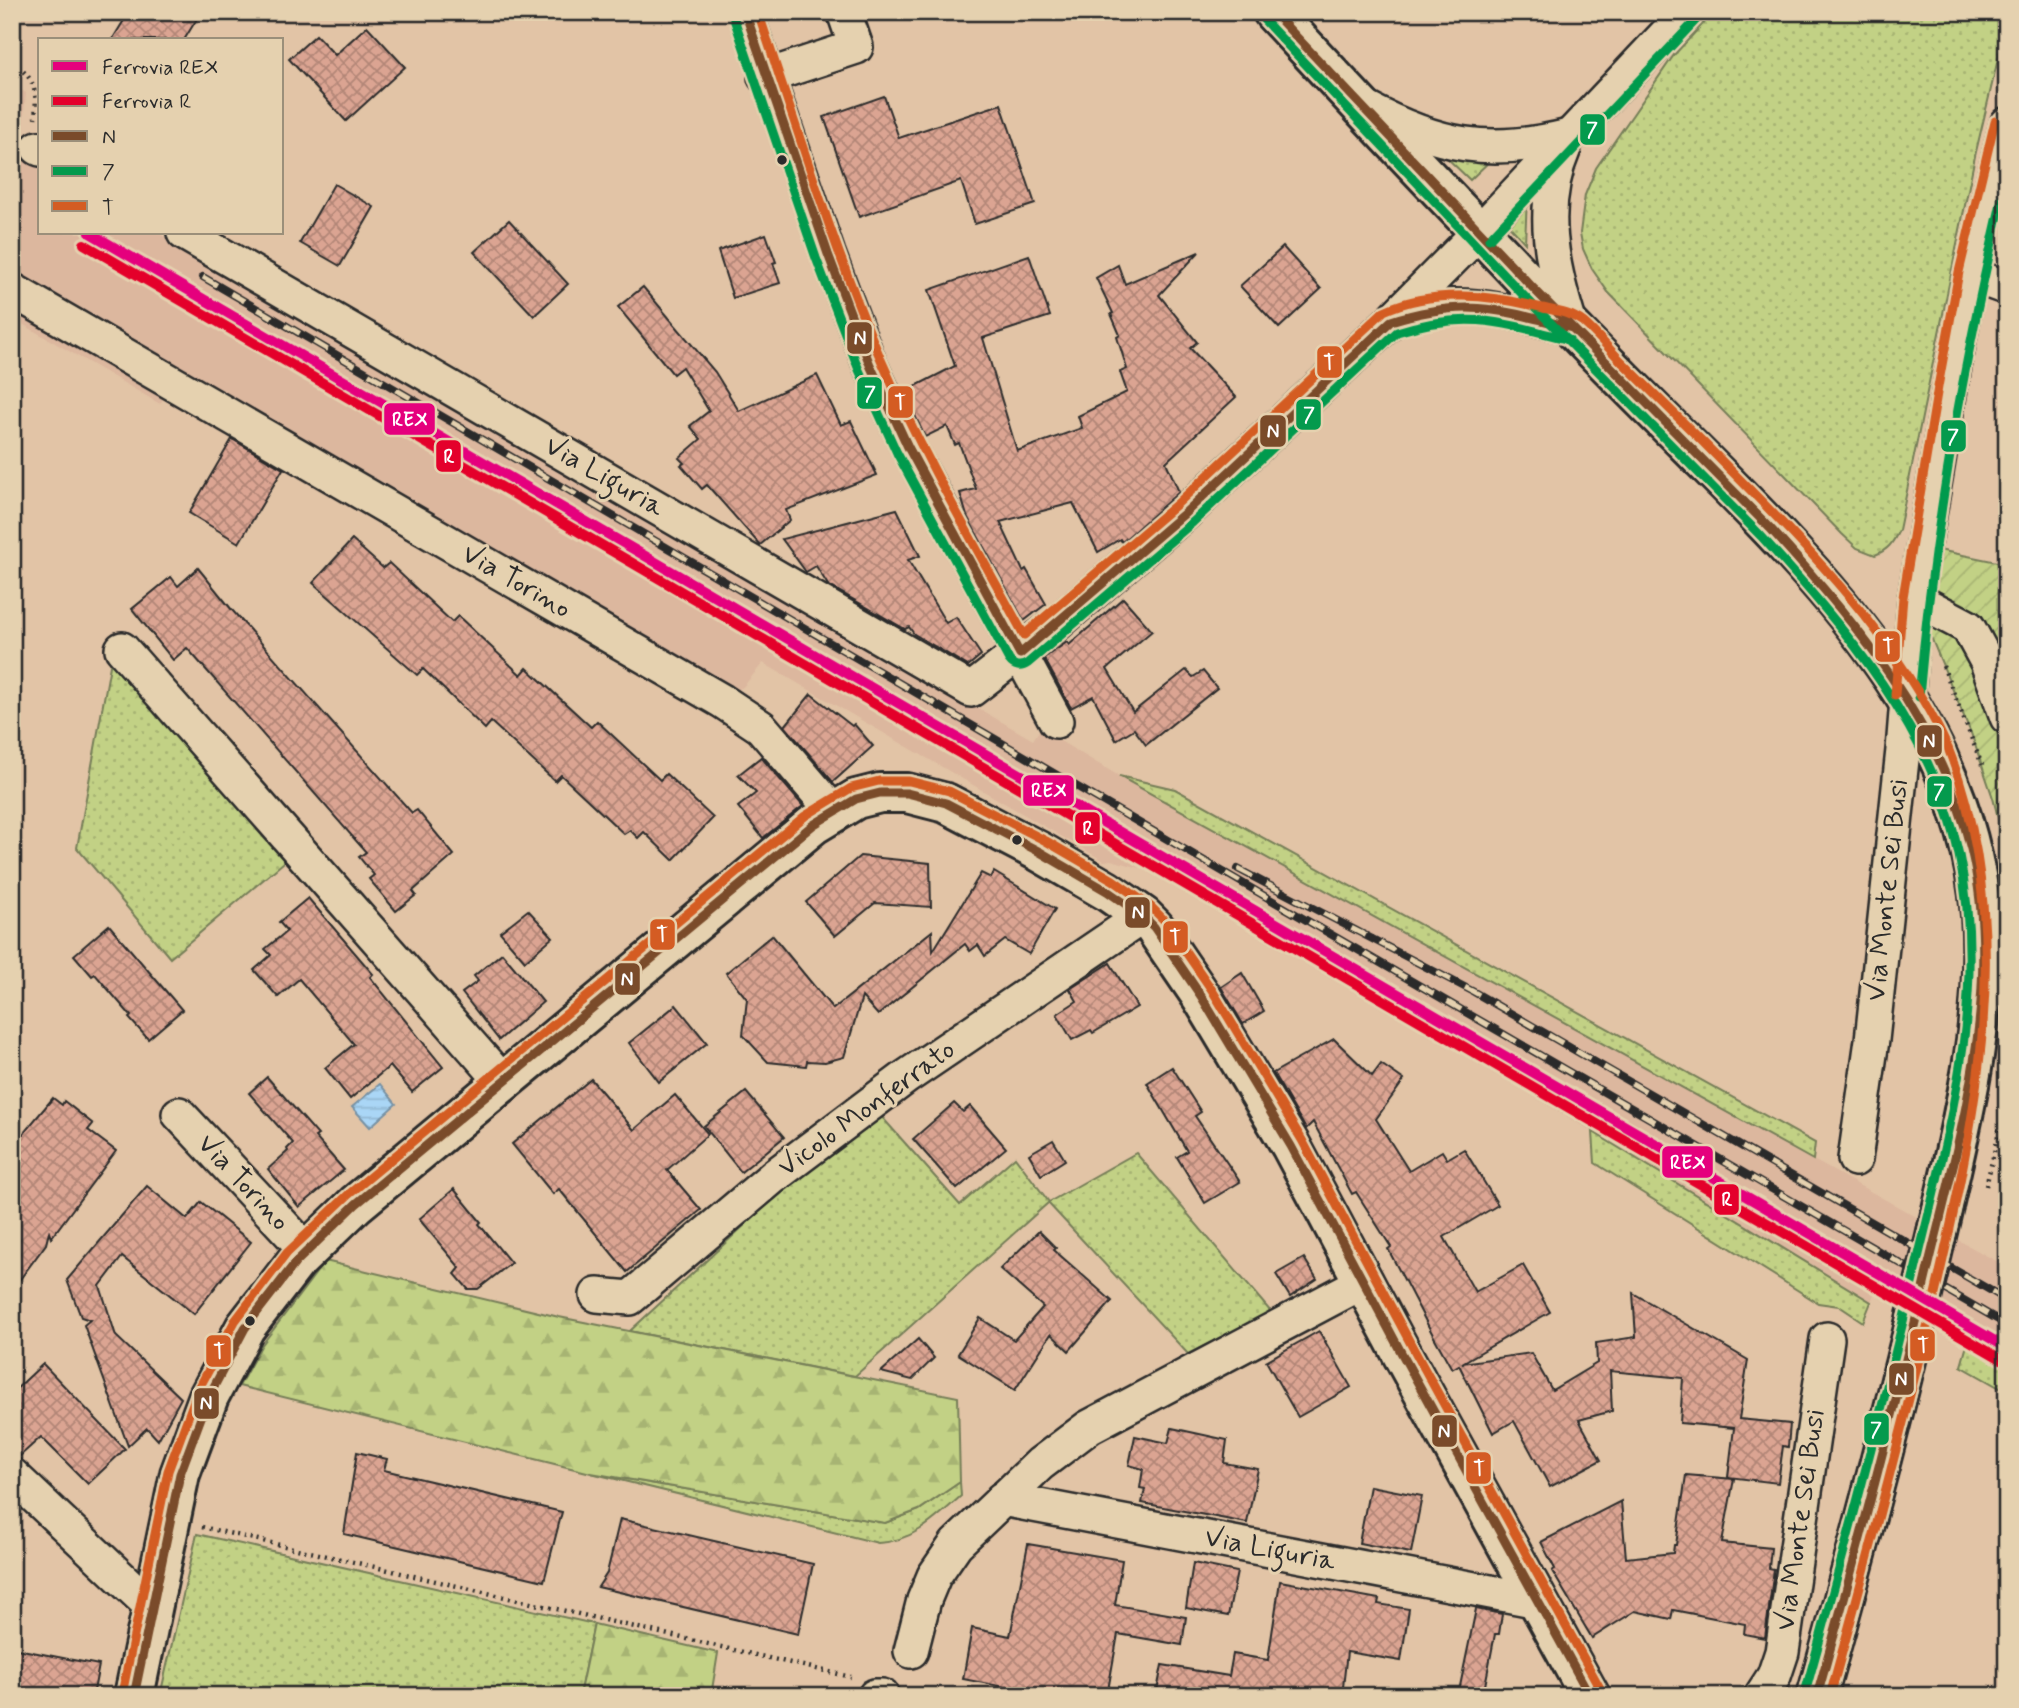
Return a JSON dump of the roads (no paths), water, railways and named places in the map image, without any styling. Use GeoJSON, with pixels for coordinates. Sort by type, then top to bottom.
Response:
{"type":"FeatureCollection","features":[{"type":"Feature","properties":{"kind":"main road"},"geometry":{"type":"LineString","coordinates":[[1273,12],[1572,328],[1782,540],[1833,596],[1873,646],[1907,696],[1939,758],[1972,854],[1980,913],[1982,1002],[1975,1061],[1917,1317],[1817,1696]]}},
{"type":"Feature","properties":{"kind":"main road","name":"Via Torino"},"geometry":{"type":"LineString","coordinates":[[134,1696],[180,1474],[209,1396],[245,1328],[307,1251],[356,1204],[813,825],[856,799],[880,793],[906,793],[946,803],[1040,852],[1107,891],[1143,916]]}},
{"type":"Feature","properties":{"kind":"main road"},"geometry":{"type":"LineString","coordinates":[[1143,916],[1167,943],[1291,1146],[1591,1696]]}},
{"type":"Feature","properties":{"kind":"street"},"geometry":{"type":"LineString","coordinates":[[745,12],[765,77],[870,365],[908,447],[1056,721]]}},
{"type":"Feature","properties":{"kind":"street"},"geometry":{"type":"LineString","coordinates":[[765,77],[856,47],[844,12]]}},
{"type":"Feature","properties":{"kind":"street"},"geometry":{"type":"LineString","coordinates":[[1020,654],[1185,513],[1391,321],[1687,12]]}},
{"type":"Feature","properties":{"kind":"street"},"geometry":{"type":"LineString","coordinates":[[1359,104],[1396,123],[1469,145],[1519,146],[1569,136]]}},
{"type":"Feature","properties":{"kind":"street","name":"Via Monte Sei Busi"},"geometry":{"type":"LineString","coordinates":[[1854,1159],[1872,1040],[1915,599],[1971,275],[2007,124]]}},
{"type":"Feature","properties":{"kind":"street"},"geometry":{"type":"LineString","coordinates":[[1569,136],[1557,164],[1549,215],[1556,282],[1572,328]]}},
{"type":"Feature","properties":{"kind":"street","name":"Via Liguria"},"geometry":{"type":"LineString","coordinates":[[186,234],[971,690],[1020,654]]}},
{"type":"Feature","properties":{"kind":"street"},"geometry":{"type":"LineString","coordinates":[[1971,275],[2007,288]]}},
{"type":"Feature","properties":{"kind":"street","name":"Via Torino"},"geometry":{"type":"LineString","coordinates":[[12,290],[722,701],[761,727],[833,811]]}},
{"type":"Feature","properties":{"kind":"street"},"geometry":{"type":"LineString","coordinates":[[1391,321],[1425,310],[1451,306],[1507,311],[1572,328]]}},
{"type":"Feature","properties":{"kind":"street"},"geometry":{"type":"LineString","coordinates":[[1915,599],[1968,627],[1987,662],[2007,717]]}},
{"type":"Feature","properties":{"kind":"street"},"geometry":{"type":"LineString","coordinates":[[122,649],[503,1083]]}},
{"type":"Feature","properties":{"kind":"street","name":"Vicolo Monferrato"},"geometry":{"type":"LineString","coordinates":[[597,1295],[630,1298],[773,1177],[906,1077],[1143,916]]}},
{"type":"Feature","properties":{"kind":"street","name":"Via Torino"},"geometry":{"type":"LineString","coordinates":[[179,1114],[307,1251]]}},
{"type":"Feature","properties":{"kind":"street"},"geometry":{"type":"LineString","coordinates":[[911,1651],[924,1600],[934,1576],[956,1544],[1040,1464],[1089,1427],[1363,1282]]}},
{"type":"Feature","properties":{"kind":"street","name":"Via Monte Sei Busi"},"geometry":{"type":"LineString","coordinates":[[1761,1696],[1774,1676],[1782,1653],[1827,1339]]}},
{"type":"Feature","properties":{"kind":"street"},"geometry":{"type":"LineString","coordinates":[[12,1475],[152,1607]]}},
{"type":"Feature","properties":{"kind":"street","name":"Via Liguria"},"geometry":{"type":"LineString","coordinates":[[1002,1499],[1538,1601]]}},
{"type":"Feature","properties":{"kind":"water"},"geometry":{"type":"Polygon","coordinates":[[[380,1084],[396,1104],[370,1127],[352,1107],[380,1084]]]}},
{"type":"Feature","properties":{"kind":"railway"},"geometry":{"type":"LineString","coordinates":[[203,277],[2007,1325]]}},
{"type":"Feature","properties":{"kind":"railway"},"geometry":{"type":"LineString","coordinates":[[1238,869],[1474,992],[2007,1300]]}},
{"type":"Feature","properties":{"kind":"rail line","name":"REX"},"geometry":{"type":"LineString","coordinates":[[92,234],[2007,1348]]}},
{"type":"Feature","properties":{"kind":"rail line","name":"R"},"geometry":{"type":"LineString","coordinates":[[84,244],[2001,1359]]}}]}
